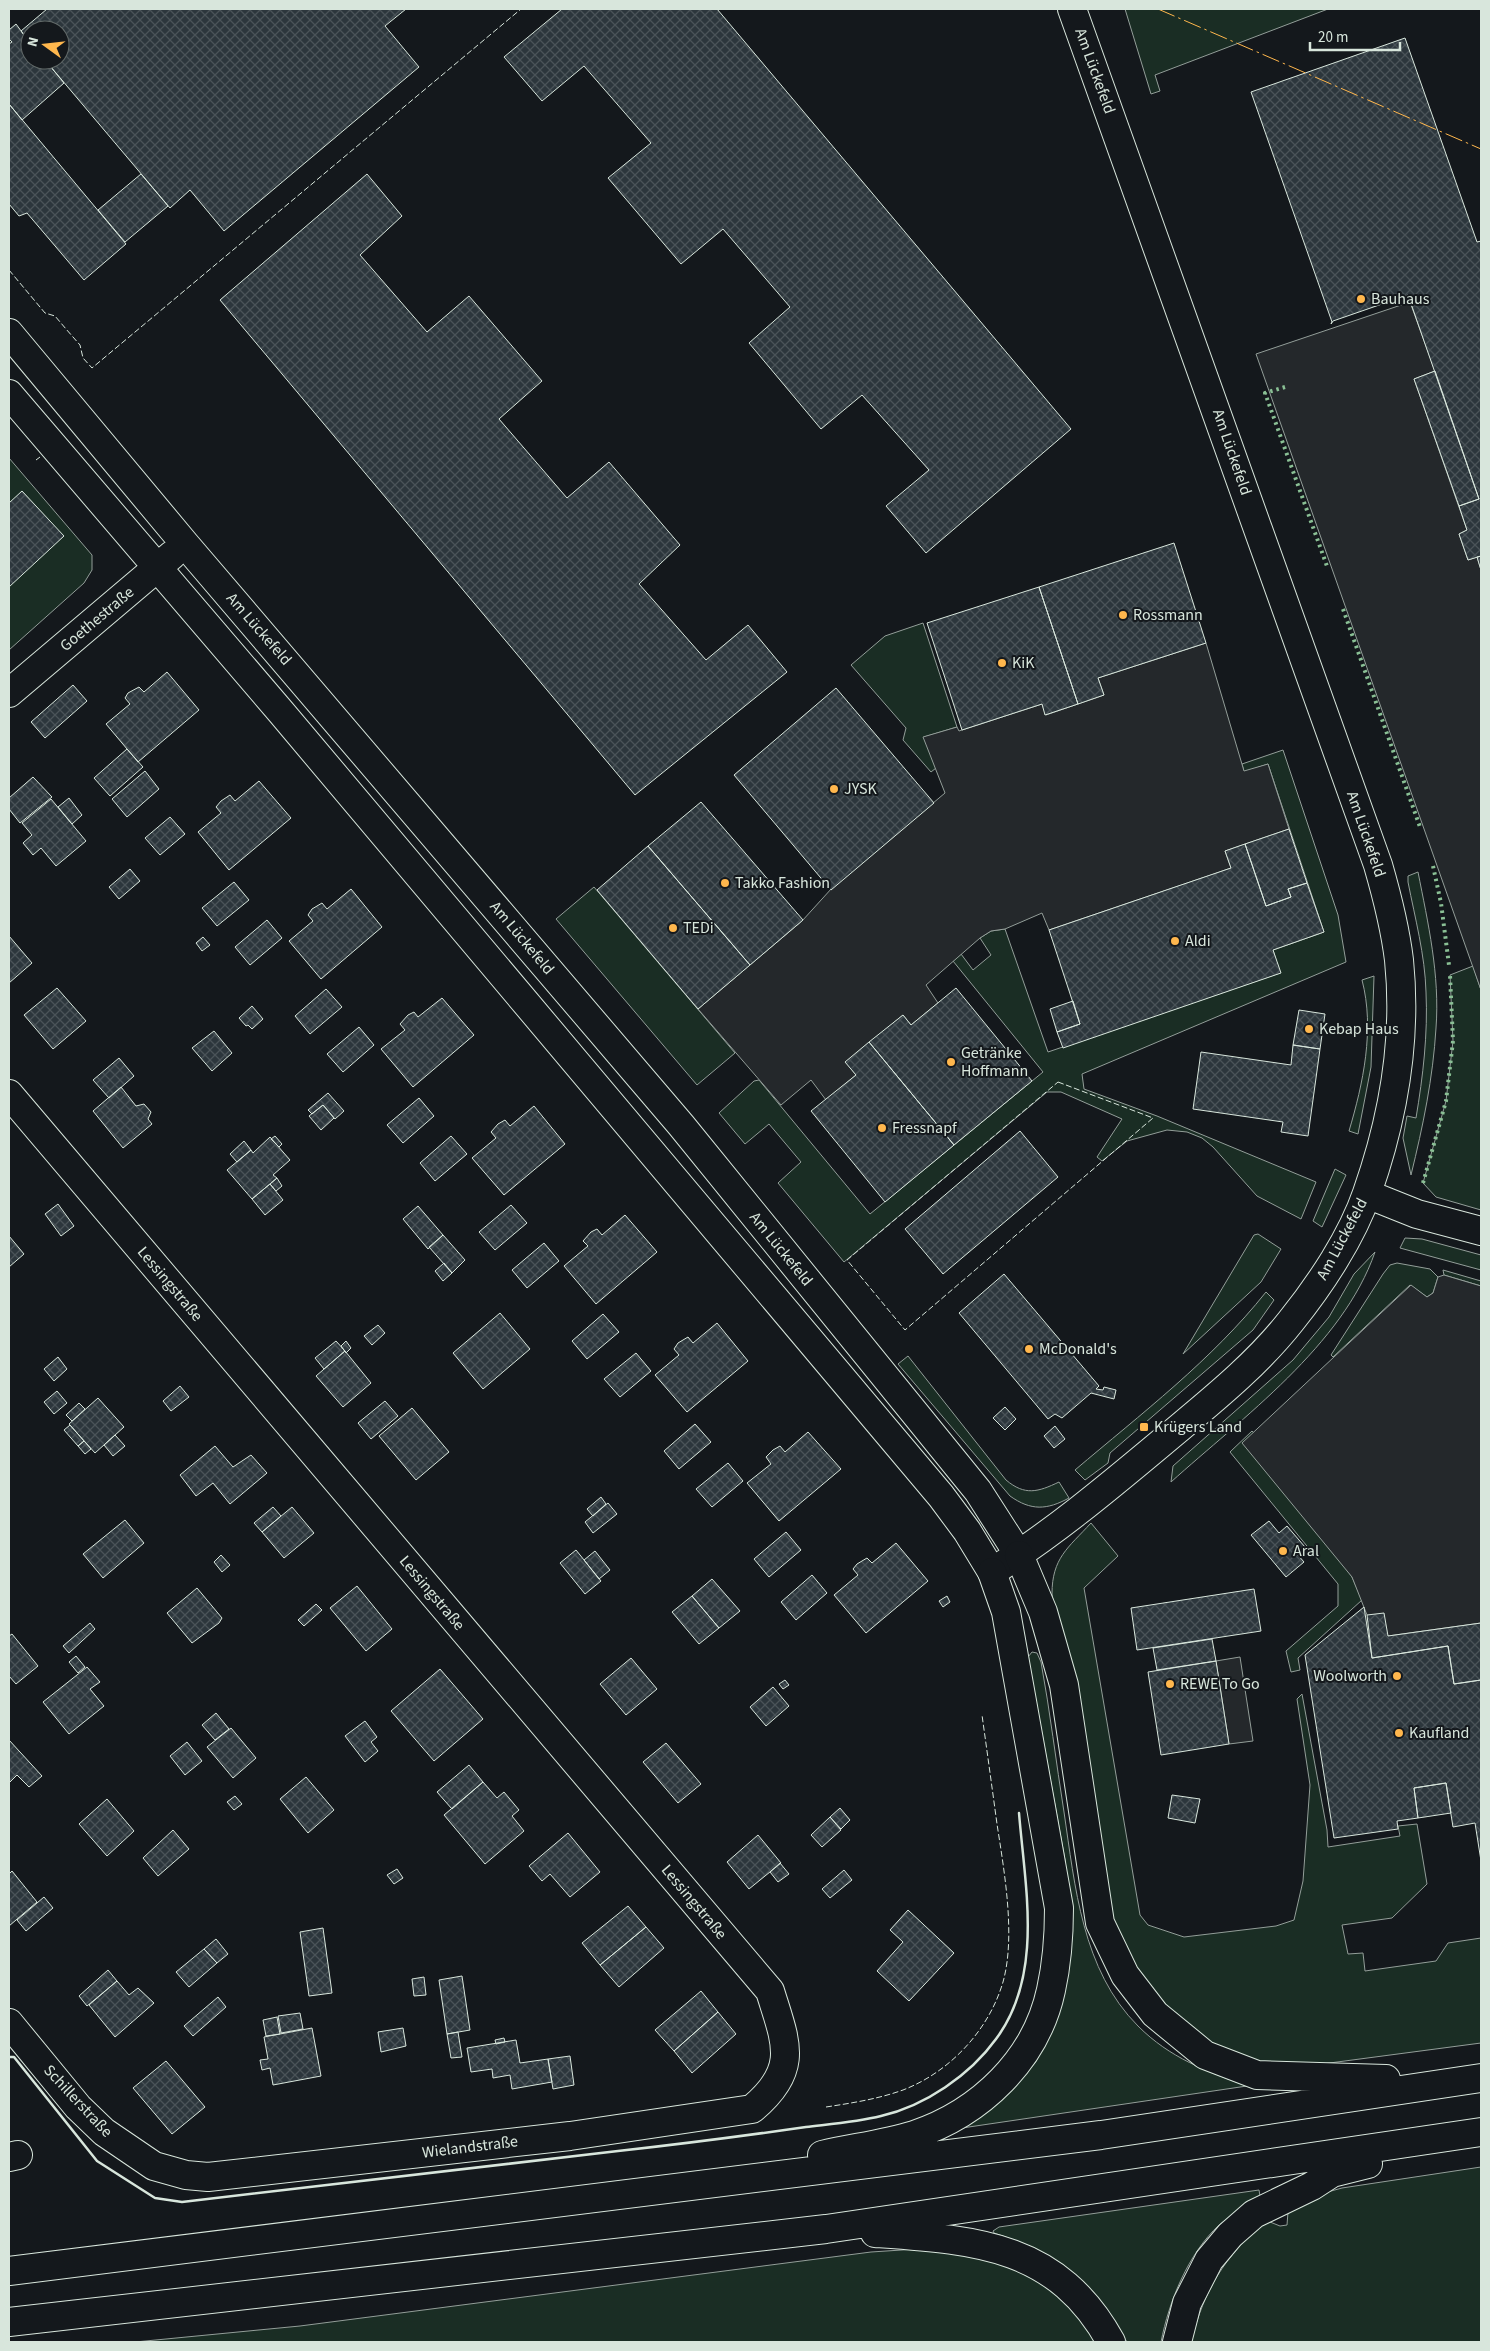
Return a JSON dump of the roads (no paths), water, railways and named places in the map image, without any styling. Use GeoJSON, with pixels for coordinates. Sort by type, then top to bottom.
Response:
{"type":"FeatureCollection","features":[{"type":"Feature","properties":{"kind":"main road","name":"Am Lückefeld"},"geometry":{"type":"LineString","coordinates":[[992,1572],[1019,1555],[1090,1503],[1251,1365],[1290,1323],[1335,1258],[1367,1194],[1390,1113],[1400,1048],[1402,1001],[1398,958],[1389,906],[1378,865],[1072,9]]}},
{"type":"Feature","properties":{"kind":"main road","name":"Am Lückefeld"},"geometry":{"type":"LineString","coordinates":[[9,333],[185,544],[681,1125],[978,1491],[1019,1555]]}},
{"type":"Feature","properties":{"kind":"main road"},"geometry":{"type":"LineString","coordinates":[[9,394],[158,567],[941,1496],[967,1531],[992,1572],[1006,1612],[1059,1908],[1059,1946],[1051,1992],[1040,2022],[1027,2047],[1002,2082],[980,2101],[952,2119],[914,2135],[656,2192]]}},
{"type":"Feature","properties":{"kind":"main road","name":"Goethestraße"},"geometry":{"type":"LineString","coordinates":[[9,694],[185,544]]}},
{"type":"Feature","properties":{"kind":"main road","name":"Lessingstraße"},"geometry":{"type":"LineString","coordinates":[[9,1094],[770,1991],[787,2045],[781,2076],[768,2096],[752,2109]]}},
{"type":"Feature","properties":{"kind":"main road"},"geometry":{"type":"LineString","coordinates":[[1367,1194],[1417,1214],[1481,1231]]}},
{"type":"Feature","properties":{"kind":"main road"},"geometry":{"type":"LineString","coordinates":[[1019,1555],[1043,1612],[1064,1685],[1100,1923],[1125,1975],[1155,2014],[1205,2055],[1256,2075],[1473,2079]]}},
{"type":"Feature","properties":{"kind":"main road","name":"Schillerstraße"},"geometry":{"type":"LineString","coordinates":[[9,2023],[78,2106],[104,2132],[154,2166],[186,2175]]}},
{"type":"Feature","properties":{"kind":"main road"},"geometry":{"type":"LineString","coordinates":[[9,2271],[1101,2136],[1473,2079]]}},
{"type":"Feature","properties":{"kind":"main road","name":"Wielandstraße"},"geometry":{"type":"LineString","coordinates":[[186,2175],[208,2177],[366,2160],[570,2136],[752,2109]]}},
{"type":"Feature","properties":{"kind":"main road"},"geometry":{"type":"LineString","coordinates":[[9,2322],[826,2229],[1481,2132]]}},
{"type":"Feature","properties":{"kind":"main road"},"geometry":{"type":"LineString","coordinates":[[1177,2342],[1187,2303],[1209,2260],[1230,2235],[1254,2214],[1312,2186],[1332,2173],[1481,2136]]}},
{"type":"Feature","properties":{"kind":"main road"},"geometry":{"type":"LineString","coordinates":[[826,2229],[952,2239],[1014,2253],[1066,2285],[1100,2321],[1111,2342]]}},
{"type":"Feature","properties":{"kind":"place","name":"Bauhaus"},"geometry":{"type":"Point","coordinates":[1361,299]}},
{"type":"Feature","properties":{"kind":"place","name":"Rossmann"},"geometry":{"type":"Point","coordinates":[1123,615]}},
{"type":"Feature","properties":{"kind":"place","name":"KiK"},"geometry":{"type":"Point","coordinates":[1002,663]}},
{"type":"Feature","properties":{"kind":"place","name":"JYSK"},"geometry":{"type":"Point","coordinates":[834,789]}},
{"type":"Feature","properties":{"kind":"place","name":"Takko Fashion"},"geometry":{"type":"Point","coordinates":[725,883]}},
{"type":"Feature","properties":{"kind":"place","name":"TEDi"},"geometry":{"type":"Point","coordinates":[673,928]}},
{"type":"Feature","properties":{"kind":"place","name":"Aldi"},"geometry":{"type":"Point","coordinates":[1175,941]}},
{"type":"Feature","properties":{"kind":"place","name":"Kebap Haus"},"geometry":{"type":"Point","coordinates":[1309,1029]}},
{"type":"Feature","properties":{"kind":"place","name":"Getränke Hoffmann"},"geometry":{"type":"Point","coordinates":[951,1062]}},
{"type":"Feature","properties":{"kind":"place","name":"Fressnapf"},"geometry":{"type":"Point","coordinates":[882,1128]}},
{"type":"Feature","properties":{"kind":"place","name":"McDonald's"},"geometry":{"type":"Point","coordinates":[1029,1349]}},
{"type":"Feature","properties":{"kind":"place","name":"Krügers Land"},"geometry":{"type":"Point","coordinates":[1144,1427]}},
{"type":"Feature","properties":{"kind":"place","name":"Aral"},"geometry":{"type":"Point","coordinates":[1283,1551]}},
{"type":"Feature","properties":{"kind":"place","name":"Woolworth"},"geometry":{"type":"Point","coordinates":[1397,1676]}},
{"type":"Feature","properties":{"kind":"place","name":"REWE To Go"},"geometry":{"type":"Point","coordinates":[1170,1684]}},
{"type":"Feature","properties":{"kind":"place","name":"Kaufland"},"geometry":{"type":"Point","coordinates":[1399,1733]}}]}
